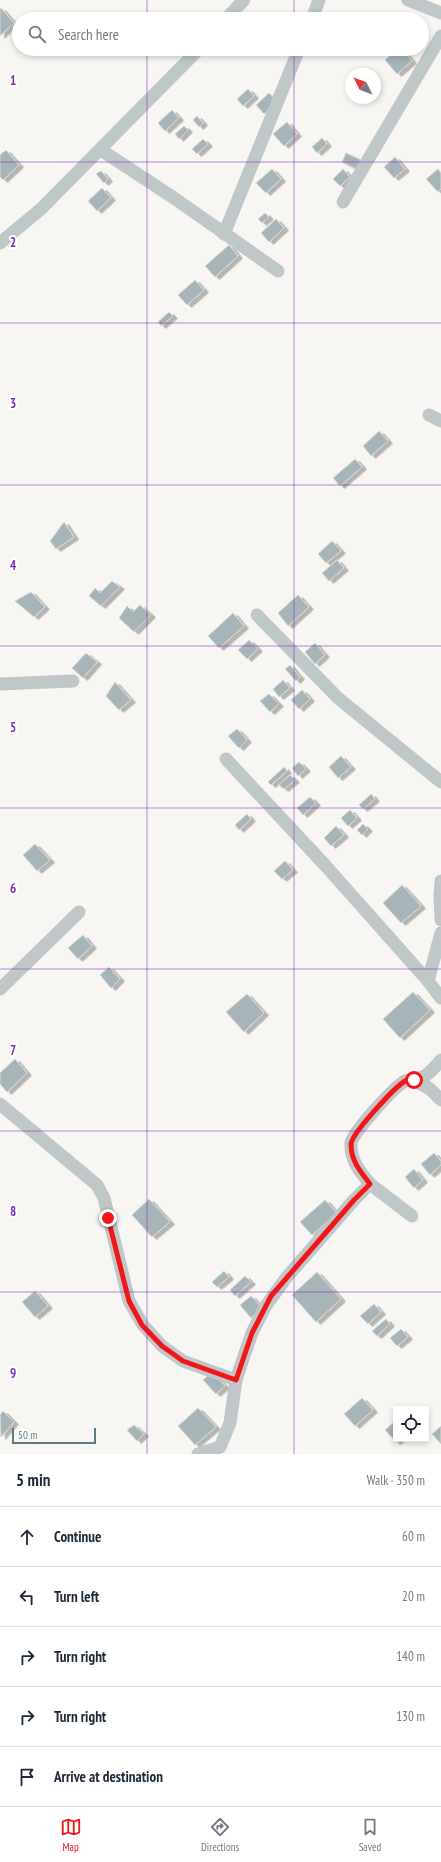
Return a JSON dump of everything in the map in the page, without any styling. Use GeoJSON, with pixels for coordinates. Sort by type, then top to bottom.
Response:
{"type":"FeatureCollection","features":[{"type":"Feature","properties":{"kind":"street"},"geometry":{"type":"LineString","coordinates":[[233,12],[244,0]]}},
{"type":"Feature","properties":{"kind":"street"},"geometry":{"type":"LineString","coordinates":[[315,12],[319,0]]}},
{"type":"Feature","properties":{"kind":"street"},"geometry":{"type":"LineString","coordinates":[[408,0],[441,13]]}},
{"type":"Feature","properties":{"kind":"street"},"geometry":{"type":"LineString","coordinates":[[343,202],[441,36]]}},
{"type":"Feature","properties":{"kind":"street"},"geometry":{"type":"LineString","coordinates":[[0,243],[41,209],[101,150],[191,56]]}},
{"type":"Feature","properties":{"kind":"street"},"geometry":{"type":"LineString","coordinates":[[224,234],[296,56]]}},
{"type":"Feature","properties":{"kind":"street"},"geometry":{"type":"LineString","coordinates":[[101,150],[174,198],[278,272]]}},
{"type":"Feature","properties":{"kind":"street"},"geometry":{"type":"LineString","coordinates":[[429,415],[441,421]]}},
{"type":"Feature","properties":{"kind":"street"},"geometry":{"type":"LineString","coordinates":[[257,615],[338,698],[441,782]]}},
{"type":"Feature","properties":{"kind":"street"},"geometry":{"type":"LineString","coordinates":[[0,684],[73,682]]}},
{"type":"Feature","properties":{"kind":"street"},"geometry":{"type":"LineString","coordinates":[[226,759],[324,864],[428,981],[441,998]]}},
{"type":"Feature","properties":{"kind":"street"},"geometry":{"type":"LineString","coordinates":[[441,881],[441,920]]}},
{"type":"Feature","properties":{"kind":"street"},"geometry":{"type":"LineString","coordinates":[[0,989],[79,912]]}},
{"type":"Feature","properties":{"kind":"street"},"geometry":{"type":"LineString","coordinates":[[428,981],[441,933]]}},
{"type":"Feature","properties":{"kind":"street"},"geometry":{"type":"LineString","coordinates":[[412,1216],[370,1184],[356,1166],[352,1154],[351,1142],[358,1130],[381,1104],[405,1081],[414,1080],[424,1076],[441,1060]]}},
{"type":"Feature","properties":{"kind":"street"},"geometry":{"type":"LineString","coordinates":[[414,1080],[430,1089],[441,1100]]}},
{"type":"Feature","properties":{"kind":"street"},"geometry":{"type":"LineString","coordinates":[[0,1104],[97,1185],[104,1198],[129,1301],[142,1325],[162,1346],[183,1361],[236,1380]]}},
{"type":"Feature","properties":{"kind":"street"},"geometry":{"type":"LineString","coordinates":[[198,1454],[220,1447],[231,1419],[236,1380],[252,1333],[271,1296],[354,1200],[370,1184]]}},
{"type":"Feature","properties":{"kind":"building"},"geometry":{"type":"Polygon","coordinates":[[[1,8],[12,21],[12,25],[0,36],[1,8]]]}},
{"type":"Feature","properties":{"kind":"building"},"geometry":{"type":"Polygon","coordinates":[[[389,56],[408,56],[412,61],[397,74],[385,60],[389,56]]]}},
{"type":"Feature","properties":{"kind":"building"},"geometry":{"type":"Polygon","coordinates":[[[248,89],[254,96],[243,106],[237,99],[248,89]]]}},
{"type":"Feature","properties":{"kind":"building"},"geometry":{"type":"Polygon","coordinates":[[[269,93],[277,102],[264,114],[256,105],[269,93]]]}},
{"type":"Feature","properties":{"kind":"building"},"geometry":{"type":"Polygon","coordinates":[[[172,110],[179,118],[165,131],[158,123],[172,110]]]}},
{"type":"Feature","properties":{"kind":"building"},"geometry":{"type":"Polygon","coordinates":[[[197,116],[203,123],[199,127],[193,120],[197,116]]]}},
{"type":"Feature","properties":{"kind":"building"},"geometry":{"type":"Polygon","coordinates":[[[287,122],[297,134],[284,146],[273,134],[287,122]]]}},
{"type":"Feature","properties":{"kind":"building"},"geometry":{"type":"Polygon","coordinates":[[[184,126],[188,130],[179,139],[175,134],[184,126]]]}},
{"type":"Feature","properties":{"kind":"building"},"geometry":{"type":"Polygon","coordinates":[[[322,138],[327,144],[317,153],[312,147],[322,138]]]}},
{"type":"Feature","properties":{"kind":"building"},"geometry":{"type":"Polygon","coordinates":[[[203,139],[208,144],[197,154],[192,149],[203,139]]]}},
{"type":"Feature","properties":{"kind":"building"},"geometry":{"type":"Polygon","coordinates":[[[6,150],[19,165],[3,180],[0,177],[0,155],[6,150]]]}},
{"type":"Feature","properties":{"kind":"building"},"geometry":{"type":"Polygon","coordinates":[[[346,153],[361,160],[356,169],[342,162],[346,153]]]}},
{"type":"Feature","properties":{"kind":"building"},"geometry":{"type":"Polygon","coordinates":[[[395,157],[405,169],[394,178],[384,167],[395,157]]]}},
{"type":"Feature","properties":{"kind":"building"},"geometry":{"type":"Polygon","coordinates":[[[272,169],[281,179],[266,193],[256,183],[272,169]]]}},
{"type":"Feature","properties":{"kind":"building"},"geometry":{"type":"Polygon","coordinates":[[[343,169],[350,177],[340,186],[333,179],[343,169]]]}},
{"type":"Feature","properties":{"kind":"building"},"geometry":{"type":"Polygon","coordinates":[[[438,169],[441,173],[441,189],[438,192],[426,179],[438,169]]]}},
{"type":"Feature","properties":{"kind":"building"},"geometry":{"type":"Polygon","coordinates":[[[101,171],[108,179],[104,183],[96,174],[101,171]]]}},
{"type":"Feature","properties":{"kind":"building"},"geometry":{"type":"Polygon","coordinates":[[[102,188],[111,198],[97,211],[88,201],[102,188]]]}},
{"type":"Feature","properties":{"kind":"building"},"geometry":{"type":"Polygon","coordinates":[[[265,213],[269,217],[262,223],[258,219],[265,213]]]}},
{"type":"Feature","properties":{"kind":"building"},"geometry":{"type":"Polygon","coordinates":[[[276,219],[284,228],[269,242],[261,233],[276,219]]]}},
{"type":"Feature","properties":{"kind":"building"},"geometry":{"type":"Polygon","coordinates":[[[229,245],[238,256],[215,277],[205,266],[229,245]]]}},
{"type":"Feature","properties":{"kind":"building"},"geometry":{"type":"Polygon","coordinates":[[[195,280],[204,290],[187,305],[178,295],[195,280]]]}},
{"type":"Feature","properties":{"kind":"building"},"geometry":{"type":"Polygon","coordinates":[[[169,312],[173,316],[161,326],[158,322],[169,312]]]}},
{"type":"Feature","properties":{"kind":"building"},"geometry":{"type":"Polygon","coordinates":[[[379,431],[388,441],[371,456],[363,446],[379,431]]]}},
{"type":"Feature","properties":{"kind":"building"},"geometry":{"type":"Polygon","coordinates":[[[355,459],[362,467],[340,486],[333,478],[355,459]]]}},
{"type":"Feature","properties":{"kind":"building"},"geometry":{"type":"Polygon","coordinates":[[[64,522],[74,537],[56,549],[50,541],[64,522]]]}},
{"type":"Feature","properties":{"kind":"building"},"geometry":{"type":"Polygon","coordinates":[[[332,541],[341,551],[326,563],[318,554],[332,541]]]}},
{"type":"Feature","properties":{"kind":"building"},"geometry":{"type":"Polygon","coordinates":[[[337,560],[344,568],[329,581],[322,573],[337,560]]]}},
{"type":"Feature","properties":{"kind":"building"},"geometry":{"type":"Polygon","coordinates":[[[112,581],[120,587],[101,606],[89,596],[95,588],[100,593],[112,581]]]}},
{"type":"Feature","properties":{"kind":"building"},"geometry":{"type":"Polygon","coordinates":[[[31,592],[45,607],[34,617],[15,601],[31,592]]]}},
{"type":"Feature","properties":{"kind":"building"},"geometry":{"type":"Polygon","coordinates":[[[298,595],[309,607],[288,626],[278,613],[298,595]]]}},
{"type":"Feature","properties":{"kind":"building"},"geometry":{"type":"Polygon","coordinates":[[[140,605],[151,615],[134,632],[119,618],[127,606],[133,612],[140,605]]]}},
{"type":"Feature","properties":{"kind":"building"},"geometry":{"type":"Polygon","coordinates":[[[233,613],[244,626],[219,648],[208,636],[233,613]]]}},
{"type":"Feature","properties":{"kind":"building"},"geometry":{"type":"Polygon","coordinates":[[[249,640],[258,649],[247,659],[238,650],[249,640]]]}},
{"type":"Feature","properties":{"kind":"building"},"geometry":{"type":"Polygon","coordinates":[[[315,643],[325,655],[315,664],[305,652],[315,643]]]}},
{"type":"Feature","properties":{"kind":"building"},"geometry":{"type":"Polygon","coordinates":[[[86,653],[97,662],[83,678],[72,668],[86,653]]]}},
{"type":"Feature","properties":{"kind":"building"},"geometry":{"type":"Polygon","coordinates":[[[290,665],[300,677],[296,681],[285,669],[290,665]]]}},
{"type":"Feature","properties":{"kind":"building"},"geometry":{"type":"Polygon","coordinates":[[[283,680],[290,688],[279,697],[273,689],[283,680]]]}},
{"type":"Feature","properties":{"kind":"building"},"geometry":{"type":"Polygon","coordinates":[[[115,682],[131,700],[119,710],[106,696],[115,682]]]}},
{"type":"Feature","properties":{"kind":"building"},"geometry":{"type":"Polygon","coordinates":[[[302,690],[310,699],[299,709],[291,700],[302,690]]]}},
{"type":"Feature","properties":{"kind":"building"},"geometry":{"type":"Polygon","coordinates":[[[269,694],[279,704],[270,712],[260,701],[269,694]]]}},
{"type":"Feature","properties":{"kind":"building"},"geometry":{"type":"Polygon","coordinates":[[[237,729],[247,740],[239,748],[228,736],[237,729]]]}},
{"type":"Feature","properties":{"kind":"building"},"geometry":{"type":"Polygon","coordinates":[[[341,756],[351,767],[338,778],[329,767],[341,756]]]}},
{"type":"Feature","properties":{"kind":"building"},"geometry":{"type":"Polygon","coordinates":[[[299,762],[306,769],[298,776],[292,768],[299,762]]]}},
{"type":"Feature","properties":{"kind":"building"},"geometry":{"type":"Polygon","coordinates":[[[284,767],[287,771],[271,785],[268,782],[284,767]]]}},
{"type":"Feature","properties":{"kind":"building"},"geometry":{"type":"Polygon","coordinates":[[[290,775],[295,780],[284,789],[279,785],[290,775]]]}},
{"type":"Feature","properties":{"kind":"building"},"geometry":{"type":"Polygon","coordinates":[[[371,794],[375,799],[363,809],[359,805],[371,794]]]}},
{"type":"Feature","properties":{"kind":"building"},"geometry":{"type":"Polygon","coordinates":[[[310,797],[316,803],[303,815],[297,808],[310,797]]]}},
{"type":"Feature","properties":{"kind":"building"},"geometry":{"type":"Polygon","coordinates":[[[350,810],[357,818],[348,826],[341,818],[350,810]]]}},
{"type":"Feature","properties":{"kind":"building"},"geometry":{"type":"Polygon","coordinates":[[[247,814],[251,819],[239,830],[235,825],[247,814]]]}},
{"type":"Feature","properties":{"kind":"building"},"geometry":{"type":"Polygon","coordinates":[[[363,824],[368,829],[362,835],[357,830],[363,824]]]}},
{"type":"Feature","properties":{"kind":"building"},"geometry":{"type":"Polygon","coordinates":[[[336,826],[344,835],[331,846],[324,838],[336,826]]]}},
{"type":"Feature","properties":{"kind":"building"},"geometry":{"type":"Polygon","coordinates":[[[35,844],[50,860],[37,871],[23,855],[35,844]]]}},
{"type":"Feature","properties":{"kind":"building"},"geometry":{"type":"Polygon","coordinates":[[[285,861],[293,870],[282,879],[274,871],[285,861]]]}},
{"type":"Feature","properties":{"kind":"building"},"geometry":{"type":"Polygon","coordinates":[[[402,885],[421,906],[401,923],[383,903],[402,885]]]}},
{"type":"Feature","properties":{"kind":"building"},"geometry":{"type":"Polygon","coordinates":[[[83,935],[92,946],[78,959],[68,948],[83,935]]]}},
{"type":"Feature","properties":{"kind":"building"},"geometry":{"type":"Polygon","coordinates":[[[109,967],[120,979],[111,988],[100,975],[109,967]]]}},
{"type":"Feature","properties":{"kind":"building"},"geometry":{"type":"Polygon","coordinates":[[[413,992],[430,1010],[400,1038],[383,1019],[413,992]]]}},
{"type":"Feature","properties":{"kind":"building"},"geometry":{"type":"Polygon","coordinates":[[[247,994],[264,1013],[244,1032],[226,1012],[247,994]]]}},
{"type":"Feature","properties":{"kind":"building"},"geometry":{"type":"Polygon","coordinates":[[[15,1059],[27,1073],[7,1092],[0,1084],[0,1073],[15,1059]]]}},
{"type":"Feature","properties":{"kind":"building"},"geometry":{"type":"Polygon","coordinates":[[[434,1153],[441,1161],[441,1165],[430,1175],[421,1164],[434,1153]]]}},
{"type":"Feature","properties":{"kind":"building"},"geometry":{"type":"Polygon","coordinates":[[[414,1169],[423,1180],[414,1188],[405,1177],[414,1169]]]}},
{"type":"Feature","properties":{"kind":"building"},"geometry":{"type":"Polygon","coordinates":[[[149,1199],[170,1222],[152,1237],[132,1215],[149,1199]]]}},
{"type":"Feature","properties":{"kind":"building"},"geometry":{"type":"Polygon","coordinates":[[[325,1200],[337,1213],[312,1235],[300,1222],[325,1200]]]}},
{"type":"Feature","properties":{"kind":"building"},"geometry":{"type":"Polygon","coordinates":[[[224,1271],[229,1277],[217,1287],[212,1282],[224,1271]]]}},
{"type":"Feature","properties":{"kind":"building"},"geometry":{"type":"Polygon","coordinates":[[[317,1272],[341,1299],[316,1322],[292,1295],[317,1272]]]}},
{"type":"Feature","properties":{"kind":"building"},"geometry":{"type":"Polygon","coordinates":[[[245,1276],[251,1282],[235,1296],[230,1290],[245,1276]]]}},
{"type":"Feature","properties":{"kind":"building"},"geometry":{"type":"Polygon","coordinates":[[[35,1291],[48,1306],[35,1317],[22,1302],[35,1291]]]}},
{"type":"Feature","properties":{"kind":"building"},"geometry":{"type":"Polygon","coordinates":[[[251,1296],[262,1308],[251,1318],[240,1305],[251,1296]]]}},
{"type":"Feature","properties":{"kind":"building"},"geometry":{"type":"Polygon","coordinates":[[[374,1304],[381,1312],[368,1324],[360,1316],[374,1304]]]}},
{"type":"Feature","properties":{"kind":"building"},"geometry":{"type":"Polygon","coordinates":[[[386,1319],[390,1324],[377,1336],[372,1331],[386,1319]]]}},
{"type":"Feature","properties":{"kind":"building"},"geometry":{"type":"Polygon","coordinates":[[[401,1329],[408,1337],[397,1346],[390,1338],[401,1329]]]}},
{"type":"Feature","properties":{"kind":"building"},"geometry":{"type":"Polygon","coordinates":[[[212,1372],[225,1386],[216,1394],[203,1380],[212,1372]]]}},
{"type":"Feature","properties":{"kind":"building"},"geometry":{"type":"Polygon","coordinates":[[[362,1398],[373,1410],[355,1426],[344,1414],[362,1398]]]}},
{"type":"Feature","properties":{"kind":"building"},"geometry":{"type":"Polygon","coordinates":[[[198,1408],[216,1427],[195,1445],[178,1426],[198,1408]]]}},
{"type":"Feature","properties":{"kind":"building"},"geometry":{"type":"Polygon","coordinates":[[[3,1411],[14,1422],[1,1437],[0,1415],[3,1411]]]}},
{"type":"Feature","properties":{"kind":"building"},"geometry":{"type":"Polygon","coordinates":[[[393,1423],[393,1439],[385,1430],[393,1423]]]}},
{"type":"Feature","properties":{"kind":"building"},"geometry":{"type":"Polygon","coordinates":[[[134,1425],[144,1434],[137,1441],[127,1430],[134,1425]]]}},
{"type":"Feature","properties":{"kind":"building"},"geometry":{"type":"Polygon","coordinates":[[[441,1426],[441,1444],[432,1434],[441,1426]]]}},
{"type":"Feature","properties":{"kind":"route"},"geometry":{"type":"LineString","coordinates":[[108,1218],[129,1301],[142,1325],[162,1346],[183,1361],[236,1380],[252,1333],[271,1296],[354,1200],[370,1184],[356,1166],[352,1154],[351,1142],[358,1130],[381,1104],[405,1081],[414,1080]]}}]}
